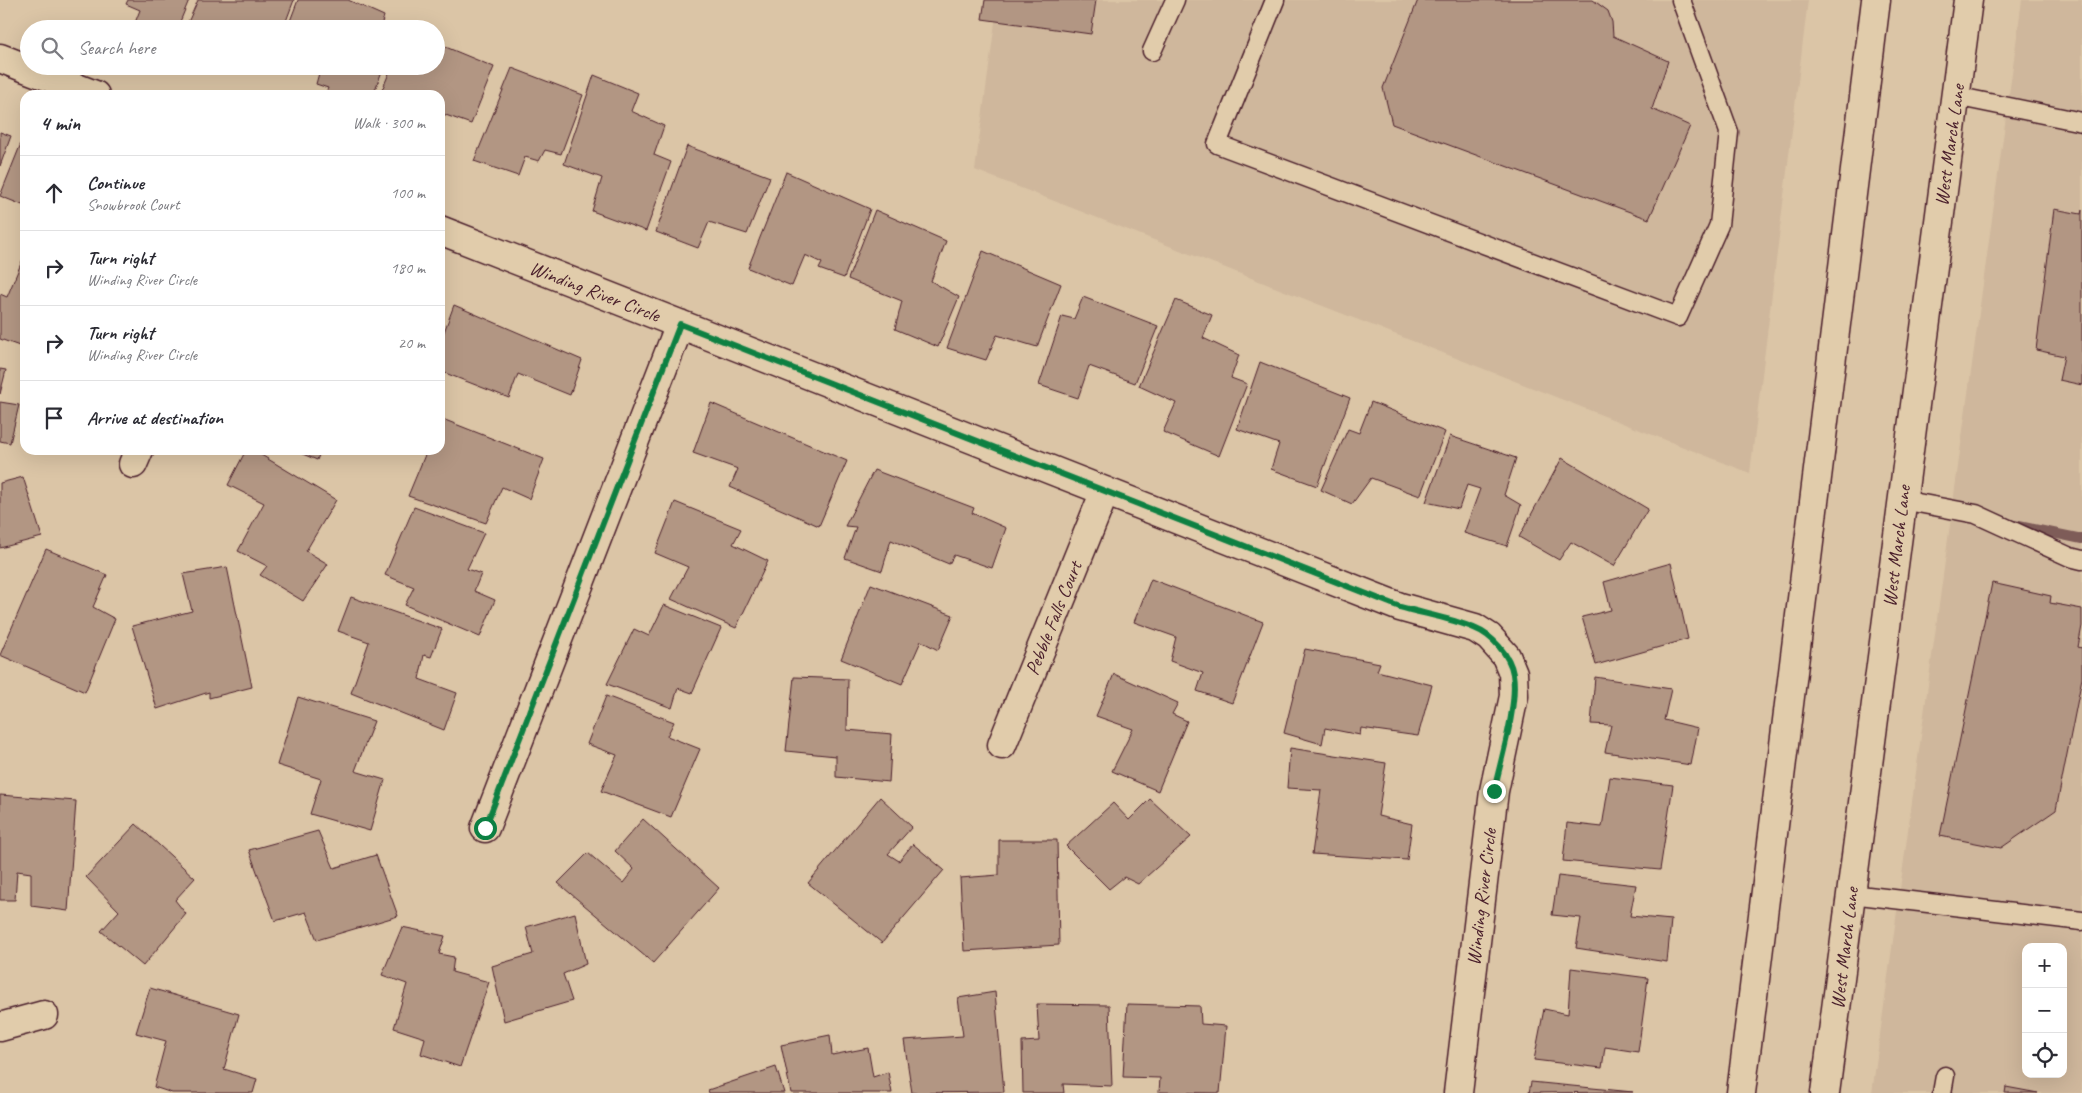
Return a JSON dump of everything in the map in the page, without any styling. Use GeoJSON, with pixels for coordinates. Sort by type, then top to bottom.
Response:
{"type":"FeatureCollection","features":[{"type":"Feature","properties":{"kind":"street"},"geometry":{"type":"LineString","coordinates":[[1741,1093],[1876,0]]}},
{"type":"Feature","properties":{"kind":"street","name":"West March Lane"},"geometry":{"type":"LineString","coordinates":[[1825,1093],[1968,0]]}},
{"type":"Feature","properties":{"kind":"street"},"geometry":{"type":"LineString","coordinates":[[0,58],[20,66]]}},
{"type":"Feature","properties":{"kind":"street"},"geometry":{"type":"LineString","coordinates":[[44,75],[82,90]]}},
{"type":"Feature","properties":{"kind":"street","name":"Winding River Circle"},"geometry":{"type":"LineString","coordinates":[[445,232],[1400,607],[1475,628],[1489,637],[1506,656],[1513,673],[1514,696],[1494,791],[1458,1093]]}},
{"type":"Feature","properties":{"kind":"street"},"geometry":{"type":"LineString","coordinates":[[485,828],[680,324]]}},
{"type":"Feature","properties":{"kind":"street","name":"Pebble Falls Court"},"geometry":{"type":"LineString","coordinates":[[1002,746],[1104,492]]}},
{"type":"Feature","properties":{"kind":"street"},"geometry":{"type":"LineString","coordinates":[[0,1027],[44,1015]]}},
{"type":"Feature","properties":{"kind":"lane"},"geometry":{"type":"LineString","coordinates":[[1152,51],[1175,0]]}},
{"type":"Feature","properties":{"kind":"lane"},"geometry":{"type":"LineString","coordinates":[[1275,0],[1217,144],[1678,317],[1720,225],[1729,132],[1681,0]]}},
{"type":"Feature","properties":{"kind":"lane"},"geometry":{"type":"LineString","coordinates":[[1955,96],[2082,122]]}},
{"type":"Feature","properties":{"kind":"lane"},"geometry":{"type":"LineString","coordinates":[[1902,500],[1976,514],[2070,557],[2082,560]]}},
{"type":"Feature","properties":{"kind":"lane"},"geometry":{"type":"LineString","coordinates":[[1851,894],[2082,921]]}},
{"type":"Feature","properties":{"kind":"shaded area"},"geometry":{"type":"Polygon","coordinates":[[[998,0],[1808,0],[1750,473],[975,170],[998,0]]]}},
{"type":"Feature","properties":{"kind":"shaded area"},"geometry":{"type":"Polygon","coordinates":[[[2022,0],[2082,0],[2082,1093],[1872,1093],[2022,0]]]}},
{"type":"Feature","properties":{"kind":"building"},"geometry":{"type":"Polygon","coordinates":[[[128,0],[189,0],[181,20],[136,20],[140,10],[126,4],[128,0]]]}},
{"type":"Feature","properties":{"kind":"building"},"geometry":{"type":"Polygon","coordinates":[[[198,0],[294,0],[286,20],[189,20],[198,0]]]}},
{"type":"Feature","properties":{"kind":"building"},"geometry":{"type":"Polygon","coordinates":[[[298,0],[348,0],[384,16],[383,20],[290,20],[298,0]]]}},
{"type":"Feature","properties":{"kind":"building"},"geometry":{"type":"Polygon","coordinates":[[[985,0],[1096,0],[1091,34],[982,19],[985,0]]]}},
{"type":"Feature","properties":{"kind":"building"},"geometry":{"type":"Polygon","coordinates":[[[1418,0],[1593,0],[1608,11],[1612,22],[1613,36],[1668,61],[1652,109],[1690,126],[1649,219],[1392,124],[1383,88],[1418,0]]]}},
{"type":"Feature","properties":{"kind":"building"},"geometry":{"type":"Polygon","coordinates":[[[445,47],[494,67],[471,124],[445,115],[445,90],[382,90],[388,75],[445,75],[445,47]]]}},
{"type":"Feature","properties":{"kind":"building"},"geometry":{"type":"Polygon","coordinates":[[[512,68],[583,95],[561,154],[545,150],[539,161],[525,157],[518,176],[474,161],[512,68]]]}},
{"type":"Feature","properties":{"kind":"building"},"geometry":{"type":"Polygon","coordinates":[[[318,75],[381,75],[375,90],[327,90],[328,88],[316,84],[318,75]]]}},
{"type":"Feature","properties":{"kind":"building"},"geometry":{"type":"Polygon","coordinates":[[[594,75],[638,93],[631,111],[664,126],[654,155],[671,162],[646,231],[592,211],[602,178],[564,164],[594,75]]]}},
{"type":"Feature","properties":{"kind":"building"},"geometry":{"type":"Polygon","coordinates":[[[0,132],[11,136],[0,166],[0,132]]]}},
{"type":"Feature","properties":{"kind":"building"},"geometry":{"type":"Polygon","coordinates":[[[20,146],[20,204],[0,196],[20,146]]]}},
{"type":"Feature","properties":{"kind":"building"},"geometry":{"type":"Polygon","coordinates":[[[687,146],[770,177],[747,234],[709,222],[698,248],[656,232],[687,146]]]}},
{"type":"Feature","properties":{"kind":"building"},"geometry":{"type":"Polygon","coordinates":[[[786,172],[870,209],[844,278],[819,269],[822,263],[805,255],[792,286],[748,268],[786,172]]]}},
{"type":"Feature","properties":{"kind":"building"},"geometry":{"type":"Polygon","coordinates":[[[2054,209],[2081,214],[2082,210],[2082,385],[2059,380],[2064,356],[2036,350],[2054,209]]]}},
{"type":"Feature","properties":{"kind":"building"},"geometry":{"type":"Polygon","coordinates":[[[875,210],[946,241],[931,281],[959,297],[938,347],[895,329],[902,301],[848,279],[875,210]]]}},
{"type":"Feature","properties":{"kind":"building"},"geometry":{"type":"Polygon","coordinates":[[[983,251],[1061,284],[1037,347],[997,335],[986,360],[947,348],[983,251]]]}},
{"type":"Feature","properties":{"kind":"building"},"geometry":{"type":"Polygon","coordinates":[[[20,266],[20,346],[0,339],[0,294],[7,297],[20,266]]]}},
{"type":"Feature","properties":{"kind":"building"},"geometry":{"type":"Polygon","coordinates":[[[1083,297],[1158,326],[1135,383],[1089,366],[1078,398],[1039,385],[1062,316],[1074,319],[1083,297]]]}},
{"type":"Feature","properties":{"kind":"building"},"geometry":{"type":"Polygon","coordinates":[[[1176,300],[1212,315],[1203,338],[1239,355],[1231,378],[1247,384],[1219,456],[1163,432],[1176,403],[1139,386],[1176,300]]]}},
{"type":"Feature","properties":{"kind":"building"},"geometry":{"type":"Polygon","coordinates":[[[454,305],[582,360],[570,395],[518,374],[509,398],[445,373],[445,329],[454,305]]]}},
{"type":"Feature","properties":{"kind":"building"},"geometry":{"type":"Polygon","coordinates":[[[1260,362],[1350,398],[1317,486],[1271,469],[1279,444],[1237,429],[1260,362]]]}},
{"type":"Feature","properties":{"kind":"building"},"geometry":{"type":"Polygon","coordinates":[[[0,369],[6,370],[0,394],[0,369]]]}},
{"type":"Feature","properties":{"kind":"building"},"geometry":{"type":"Polygon","coordinates":[[[0,402],[19,405],[10,443],[0,441],[0,402]]]}},
{"type":"Feature","properties":{"kind":"building"},"geometry":{"type":"Polygon","coordinates":[[[1371,402],[1445,432],[1420,496],[1371,478],[1352,504],[1321,490],[1348,429],[1359,433],[1371,402]]]}},
{"type":"Feature","properties":{"kind":"building"},"geometry":{"type":"Polygon","coordinates":[[[711,403],[847,461],[819,526],[730,487],[738,469],[693,453],[711,403]]]}},
{"type":"Feature","properties":{"kind":"building"},"geometry":{"type":"Polygon","coordinates":[[[445,420],[544,459],[529,499],[502,487],[486,523],[408,496],[425,455],[445,455],[445,420]]]}},
{"type":"Feature","properties":{"kind":"building"},"geometry":{"type":"Polygon","coordinates":[[[1450,436],[1516,458],[1504,495],[1521,505],[1507,546],[1464,533],[1480,489],[1467,485],[1459,509],[1426,502],[1450,436]]]}},
{"type":"Feature","properties":{"kind":"building"},"geometry":{"type":"Polygon","coordinates":[[[243,455],[261,455],[336,500],[306,551],[328,564],[303,601],[260,575],[267,566],[238,551],[264,503],[228,485],[243,455]]]}},
{"type":"Feature","properties":{"kind":"building"},"geometry":{"type":"Polygon","coordinates":[[[305,455],[319,455],[317,460],[305,455]]]}},
{"type":"Feature","properties":{"kind":"building"},"geometry":{"type":"Polygon","coordinates":[[[1562,458],[1648,509],[1614,566],[1571,542],[1559,560],[1519,537],[1562,458]]]}},
{"type":"Feature","properties":{"kind":"building"},"geometry":{"type":"Polygon","coordinates":[[[874,470],[974,508],[972,513],[1006,528],[992,568],[954,555],[949,564],[891,540],[882,571],[845,558],[856,527],[845,526],[874,470]]]}},
{"type":"Feature","properties":{"kind":"building"},"geometry":{"type":"Polygon","coordinates":[[[23,477],[42,537],[0,548],[0,483],[23,477]]]}},
{"type":"Feature","properties":{"kind":"building"},"geometry":{"type":"Polygon","coordinates":[[[675,502],[741,529],[733,544],[768,561],[736,628],[671,599],[688,567],[655,553],[675,502]]]}},
{"type":"Feature","properties":{"kind":"building"},"geometry":{"type":"Polygon","coordinates":[[[414,507],[484,533],[467,569],[481,574],[474,591],[495,600],[480,637],[405,605],[414,587],[385,575],[414,507]]]}},
{"type":"Feature","properties":{"kind":"building"},"geometry":{"type":"Polygon","coordinates":[[[46,549],[107,575],[93,607],[115,619],[85,692],[0,655],[46,549]]]}},
{"type":"Feature","properties":{"kind":"building"},"geometry":{"type":"Polygon","coordinates":[[[1671,563],[1688,639],[1596,665],[1582,617],[1611,610],[1604,582],[1671,563]]]}},
{"type":"Feature","properties":{"kind":"building"},"geometry":{"type":"Polygon","coordinates":[[[227,567],[252,687],[209,698],[209,692],[157,709],[132,626],[192,611],[183,574],[227,567]]]}},
{"type":"Feature","properties":{"kind":"building"},"geometry":{"type":"Polygon","coordinates":[[[1151,579],[1263,622],[1232,703],[1197,691],[1203,673],[1170,661],[1176,637],[1134,622],[1151,579]]]}},
{"type":"Feature","properties":{"kind":"building"},"geometry":{"type":"Polygon","coordinates":[[[1992,583],[2051,596],[2050,603],[2082,609],[2082,626],[2078,647],[2082,648],[2082,678],[2056,810],[2001,848],[1940,836],[1992,583]]]}},
{"type":"Feature","properties":{"kind":"building"},"geometry":{"type":"Polygon","coordinates":[[[871,584],[953,615],[938,650],[921,641],[902,684],[841,659],[871,584]]]}},
{"type":"Feature","properties":{"kind":"building"},"geometry":{"type":"Polygon","coordinates":[[[351,597],[442,629],[431,657],[424,655],[419,679],[457,693],[444,730],[351,693],[369,642],[338,631],[351,597]]]}},
{"type":"Feature","properties":{"kind":"building"},"geometry":{"type":"Polygon","coordinates":[[[664,605],[721,628],[692,693],[678,688],[672,708],[607,684],[634,629],[649,636],[664,605]]]}},
{"type":"Feature","properties":{"kind":"building"},"geometry":{"type":"Polygon","coordinates":[[[1305,649],[1380,663],[1377,671],[1432,685],[1418,736],[1361,728],[1360,735],[1325,728],[1322,744],[1284,733],[1305,649]]]}},
{"type":"Feature","properties":{"kind":"building"},"geometry":{"type":"Polygon","coordinates":[[[1114,674],[1178,703],[1172,714],[1187,721],[1158,791],[1112,771],[1133,729],[1096,716],[1114,674]]]}},
{"type":"Feature","properties":{"kind":"building"},"geometry":{"type":"Polygon","coordinates":[[[794,677],[848,679],[847,730],[892,734],[889,782],[836,777],[836,756],[786,751],[794,677]]]}},
{"type":"Feature","properties":{"kind":"building"},"geometry":{"type":"Polygon","coordinates":[[[1595,677],[1671,689],[1664,720],[1698,728],[1691,765],[1605,752],[1611,725],[1591,724],[1595,677]]]}},
{"type":"Feature","properties":{"kind":"building"},"geometry":{"type":"Polygon","coordinates":[[[606,696],[674,722],[667,736],[700,749],[671,817],[601,791],[617,755],[587,744],[606,696]]]}},
{"type":"Feature","properties":{"kind":"building"},"geometry":{"type":"Polygon","coordinates":[[[298,697],[374,721],[355,771],[385,780],[370,831],[310,814],[321,779],[277,765],[298,697]]]}},
{"type":"Feature","properties":{"kind":"building"},"geometry":{"type":"Polygon","coordinates":[[[1290,748],[1386,763],[1378,816],[1412,824],[1407,860],[1312,854],[1321,790],[1287,788],[1290,748]]]}},
{"type":"Feature","properties":{"kind":"building"},"geometry":{"type":"Polygon","coordinates":[[[1610,777],[1673,785],[1660,870],[1563,861],[1567,823],[1602,827],[1610,777]]]}},
{"type":"Feature","properties":{"kind":"building"},"geometry":{"type":"Polygon","coordinates":[[[0,795],[76,801],[68,911],[31,906],[31,873],[17,871],[15,900],[0,900],[0,795]]]}},
{"type":"Feature","properties":{"kind":"building"},"geometry":{"type":"Polygon","coordinates":[[[880,797],[912,827],[888,854],[899,861],[913,844],[944,870],[882,943],[808,883],[880,797]]]}},
{"type":"Feature","properties":{"kind":"building"},"geometry":{"type":"Polygon","coordinates":[[[1150,799],[1191,837],[1138,884],[1124,877],[1109,889],[1066,846],[1113,803],[1129,820],[1150,799]]]}},
{"type":"Feature","properties":{"kind":"building"},"geometry":{"type":"Polygon","coordinates":[[[643,819],[719,888],[653,963],[558,883],[588,853],[623,883],[634,869],[615,851],[643,819]]]}},
{"type":"Feature","properties":{"kind":"building"},"geometry":{"type":"Polygon","coordinates":[[[136,824],[195,878],[175,900],[186,914],[143,966],[101,931],[119,911],[86,877],[136,824]]]}},
{"type":"Feature","properties":{"kind":"building"},"geometry":{"type":"Polygon","coordinates":[[[318,831],[334,868],[376,855],[398,916],[317,940],[306,912],[275,921],[249,850],[318,831]]]}},
{"type":"Feature","properties":{"kind":"building"},"geometry":{"type":"Polygon","coordinates":[[[999,840],[1057,840],[1059,945],[964,951],[960,878],[999,875],[999,840]]]}},
{"type":"Feature","properties":{"kind":"building"},"geometry":{"type":"Polygon","coordinates":[[[1558,876],[1636,885],[1630,916],[1671,920],[1667,962],[1576,948],[1581,918],[1552,915],[1558,876]]]}},
{"type":"Feature","properties":{"kind":"building"},"geometry":{"type":"Polygon","coordinates":[[[575,913],[586,964],[563,974],[572,1001],[504,1021],[492,966],[533,954],[526,927],[575,913]]]}},
{"type":"Feature","properties":{"kind":"building"},"geometry":{"type":"Polygon","coordinates":[[[402,927],[445,936],[439,954],[454,957],[452,972],[489,982],[460,1067],[421,1054],[425,1038],[394,1028],[407,984],[382,975],[402,927]]]}},
{"type":"Feature","properties":{"kind":"building"},"geometry":{"type":"Polygon","coordinates":[[[1571,968],[1648,978],[1638,1052],[1605,1047],[1602,1068],[1534,1060],[1544,1009],[1568,1014],[1571,968]]]}},
{"type":"Feature","properties":{"kind":"building"},"geometry":{"type":"Polygon","coordinates":[[[150,988],[239,1014],[224,1069],[257,1079],[253,1093],[172,1093],[154,1087],[166,1041],[136,1033],[150,988]]]}},
{"type":"Feature","properties":{"kind":"building"},"geometry":{"type":"Polygon","coordinates":[[[995,992],[1004,1092],[912,1093],[904,1040],[963,1036],[958,998],[995,992]]]}},
{"type":"Feature","properties":{"kind":"building"},"geometry":{"type":"Polygon","coordinates":[[[1037,1004],[1109,1005],[1112,1086],[1063,1084],[1064,1093],[1023,1093],[1022,1042],[1039,1041],[1037,1004]]]}},
{"type":"Feature","properties":{"kind":"building"},"geometry":{"type":"Polygon","coordinates":[[[1127,1004],[1200,1006],[1201,1024],[1226,1026],[1220,1093],[1159,1092],[1160,1078],[1123,1077],[1127,1004]]]}},
{"type":"Feature","properties":{"kind":"building"},"geometry":{"type":"Polygon","coordinates":[[[830,1035],[832,1055],[868,1048],[873,1077],[888,1072],[892,1093],[791,1093],[781,1045],[830,1035]]]}},
{"type":"Feature","properties":{"kind":"building"},"geometry":{"type":"Polygon","coordinates":[[[776,1067],[784,1093],[709,1093],[708,1090],[776,1067]]]}},
{"type":"Feature","properties":{"kind":"building"},"geometry":{"type":"Polygon","coordinates":[[[1531,1082],[1633,1092],[1529,1093],[1531,1082]]]}},
{"type":"Feature","properties":{"kind":"building"},"geometry":{"type":"Polygon","coordinates":[[[2006,1087],[2038,1093],[2005,1093],[2006,1087]]]}},
{"type":"Feature","properties":{"kind":"waterway"},"geometry":{"type":"LineString","coordinates":[[2014,525],[2082,539]]}},
{"type":"Feature","properties":{"kind":"route"},"geometry":{"type":"LineString","coordinates":[[485,828],[680,324],[1400,607],[1475,628],[1489,637],[1506,656],[1513,673],[1514,696],[1494,791]]}}]}
